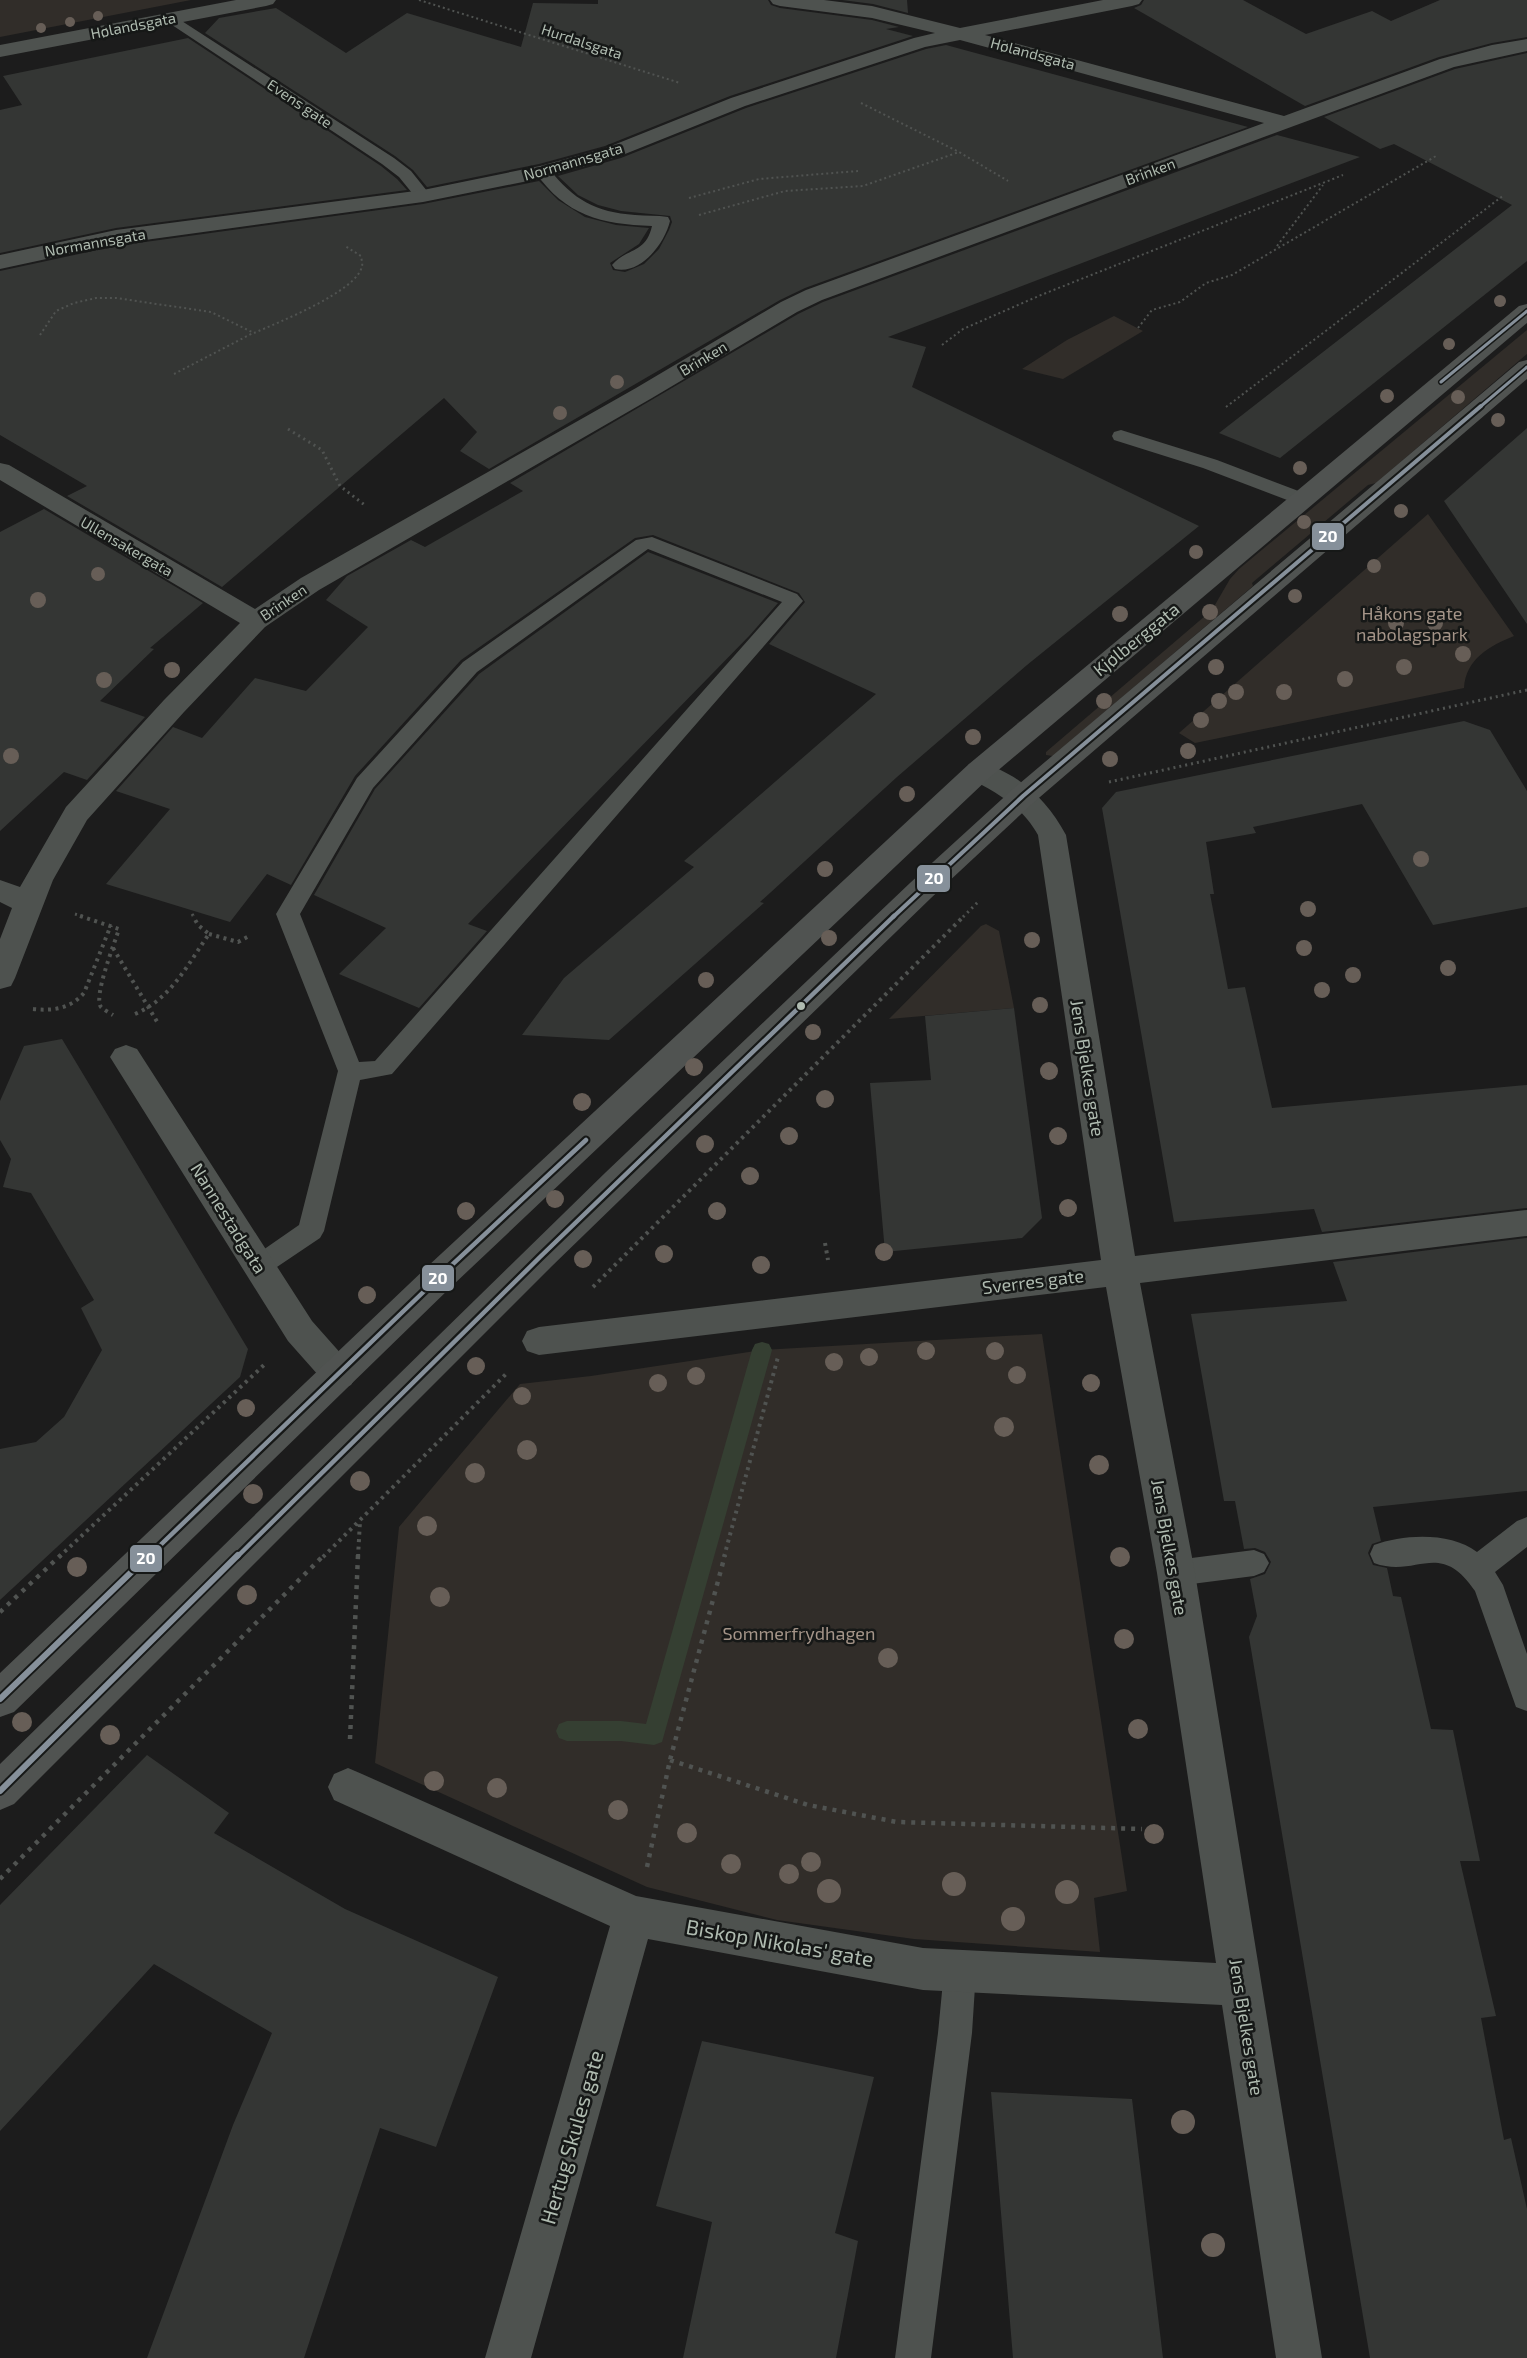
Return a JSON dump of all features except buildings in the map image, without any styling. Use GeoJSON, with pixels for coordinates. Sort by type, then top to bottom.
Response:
{"type":"FeatureCollection","features":[{"type":"Feature","properties":{"kind":"main road","name":"Kjølberggata"},"geometry":{"type":"LineString","coordinates":[[0,1699],[448,1268],[980,771],[1527,310]]}},
{"type":"Feature","properties":{"kind":"main road"},"geometry":{"type":"LineString","coordinates":[[0,1791],[796,1007],[1023,796],[1527,367]]}},
{"type":"Feature","properties":{"kind":"street","name":"Hølandsgata"},"geometry":{"type":"LineString","coordinates":[[0,51],[266,0]]}},
{"type":"Feature","properties":{"kind":"street","name":"Hølandsgata"},"geometry":{"type":"LineString","coordinates":[[780,0],[872,12],[959,33],[1283,122]]}},
{"type":"Feature","properties":{"kind":"street","name":"Normannsgata"},"geometry":{"type":"LineString","coordinates":[[0,262],[116,237],[423,196],[543,172],[613,152],[738,102],[921,42],[1132,0]]}},
{"type":"Feature","properties":{"kind":"street","name":"Brinken"},"geometry":{"type":"LineString","coordinates":[[0,978],[7,943],[48,861],[88,798],[256,621],[310,584],[644,393],[789,307],[855,279],[1468,56],[1527,45]]}},
{"type":"Feature","properties":{"kind":"street","name":"Ullensakergata"},"geometry":{"type":"LineString","coordinates":[[5,480],[256,621]]}},
{"type":"Feature","properties":{"kind":"street","name":"Jens Bjelkes gate"},"geometry":{"type":"LineString","coordinates":[[980,771],[1023,796],[1041,814],[1052,835],[1120,1270],[1176,1573],[1299,2358]]}},
{"type":"Feature","properties":{"kind":"street"},"geometry":{"type":"LineString","coordinates":[[0,890],[29,903]]}},
{"type":"Feature","properties":{"kind":"street","name":"Nannestadgata"},"geometry":{"type":"LineString","coordinates":[[126,1057],[300,1331],[339,1375]]}},
{"type":"Feature","properties":{"kind":"street","name":"Sverres gate"},"geometry":{"type":"LineString","coordinates":[[539,1341],[1527,1222]]}},
{"type":"Feature","properties":{"kind":"street","name":"Biskop Nikolas' gate"},"geometry":{"type":"LineString","coordinates":[[348,1787],[634,1916],[923,1969],[1240,1985]]}},
{"type":"Feature","properties":{"kind":"street","name":"Hertug Skules gate"},"geometry":{"type":"LineString","coordinates":[[508,2358],[634,1916]]}},
{"type":"Feature","properties":{"kind":"lane","name":"Evens gate"},"geometry":{"type":"LineString","coordinates":[[171,18],[388,161],[409,178],[423,196]]}},
{"type":"Feature","properties":{"kind":"lane"},"geometry":{"type":"LineString","coordinates":[[543,172],[558,191],[578,205],[597,213],[662,221],[656,243],[640,256],[621,265]]}},
{"type":"Feature","properties":{"kind":"lane"},"geometry":{"type":"LineString","coordinates":[[1121,436],[1210,464],[1302,499]]}},
{"type":"Feature","properties":{"kind":"lane"},"geometry":{"type":"LineString","coordinates":[[259,1266],[311,1231],[350,1071],[288,914],[365,783],[470,667],[647,542],[790,598],[793,601],[791,605],[383,1068],[350,1071]]}},
{"type":"Feature","properties":{"kind":"lane"},"geometry":{"type":"LineString","coordinates":[[1477,1569],[1527,1530]]}},
{"type":"Feature","properties":{"kind":"lane"},"geometry":{"type":"LineString","coordinates":[[1384,1554],[1440,1549],[1458,1554],[1477,1569],[1488,1585],[1527,1697]]}},
{"type":"Feature","properties":{"kind":"lane"},"geometry":{"type":"LineString","coordinates":[[1176,1573],[1254,1563]]}},
{"type":"Feature","properties":{"kind":"lane"},"geometry":{"type":"LineString","coordinates":[[913,2358],[955,2033],[960,1971]]}},
{"type":"Feature","properties":{"kind":"path","name":"Hurdalsgata"},"geometry":{"type":"LineString","coordinates":[[419,0],[738,102]]}},
{"type":"Feature","properties":{"kind":"path"},"geometry":{"type":"LineString","coordinates":[[809,77],[959,152],[1013,184]]}},
{"type":"Feature","properties":{"kind":"path"},"geometry":{"type":"LineString","coordinates":[[662,221],[693,216],[785,191],[863,186],[959,152]]}},
{"type":"Feature","properties":{"kind":"path"},"geometry":{"type":"LineString","coordinates":[[1138,328],[1152,310],[1185,300],[1206,283],[1232,275],[1436,156]]}},
{"type":"Feature","properties":{"kind":"path"},"geometry":{"type":"LineString","coordinates":[[633,219],[696,196],[743,183],[773,177],[858,171]]}},
{"type":"Feature","properties":{"kind":"path"},"geometry":{"type":"LineString","coordinates":[[942,345],[963,329],[1041,295],[1343,175]]}},
{"type":"Feature","properties":{"kind":"path"},"geometry":{"type":"LineString","coordinates":[[1275,249],[1308,201],[1324,183]]}},
{"type":"Feature","properties":{"kind":"path"},"geometry":{"type":"LineString","coordinates":[[1226,407],[1504,195]]}},
{"type":"Feature","properties":{"kind":"path"},"geometry":{"type":"LineString","coordinates":[[174,374],[329,297],[356,275],[362,266],[361,256],[344,245]]}},
{"type":"Feature","properties":{"kind":"path"},"geometry":{"type":"LineString","coordinates":[[40,335],[56,311],[74,303],[96,298],[116,298],[211,312],[254,333]]}},
{"type":"Feature","properties":{"kind":"path"},"geometry":{"type":"LineString","coordinates":[[288,429],[322,450],[340,486],[375,512]]}},
{"type":"Feature","properties":{"kind":"path"},"geometry":{"type":"LineString","coordinates":[[1106,783],[1527,690]]}},
{"type":"Feature","properties":{"kind":"path"},"geometry":{"type":"LineString","coordinates":[[0,1879],[982,899]]}},
{"type":"Feature","properties":{"kind":"path"},"geometry":{"type":"LineString","coordinates":[[75,914],[119,929],[98,995],[102,1007],[115,1015]]}},
{"type":"Feature","properties":{"kind":"path"},"geometry":{"type":"LineString","coordinates":[[126,1016],[148,1008],[165,994],[209,934],[198,925],[192,914]]}},
{"type":"Feature","properties":{"kind":"path"},"geometry":{"type":"LineString","coordinates":[[33,1009],[57,1010],[78,1002],[84,993],[111,925]]}},
{"type":"Feature","properties":{"kind":"path"},"geometry":{"type":"LineString","coordinates":[[113,948],[148,1008]]}},
{"type":"Feature","properties":{"kind":"path"},"geometry":{"type":"LineString","coordinates":[[634,1916],[670,1760],[790,1310]]}},
{"type":"Feature","properties":{"kind":"path"},"geometry":{"type":"LineString","coordinates":[[0,1612],[264,1365]]}},
{"type":"Feature","properties":{"kind":"path"},"geometry":{"type":"LineString","coordinates":[[348,1787],[360,1521]]}},
{"type":"Feature","properties":{"kind":"path"},"geometry":{"type":"LineString","coordinates":[[670,1760],[808,1805],[897,1822],[1142,1829]]}},
{"type":"Feature","properties":{"kind":"green space"},"geometry":{"type":"Polygon","coordinates":[[[0,0],[191,0],[0,37],[0,0]]]}},
{"type":"Feature","properties":{"kind":"green space"},"geometry":{"type":"Polygon","coordinates":[[[1114,316],[1143,331],[1063,379],[1022,369],[1067,340],[1114,316]]]}},
{"type":"Feature","properties":{"kind":"green space"},"geometry":{"type":"Polygon","coordinates":[[[1527,330],[1527,354],[1376,483],[1368,485],[1252,583],[1253,586],[1053,756],[1046,755],[1046,752],[1212,610],[1230,579],[1239,569],[1527,330]]]}},
{"type":"Feature","properties":{"kind":"green space","name":"Håkons gate nabolagspark"},"geometry":{"type":"Polygon","coordinates":[[[1428,514],[1514,636],[1488,649],[1474,661],[1469,669],[1464,688],[1195,743],[1179,733],[1428,514]]]}},
{"type":"Feature","properties":{"kind":"green space"},"geometry":{"type":"Polygon","coordinates":[[[986,924],[999,931],[1014,1008],[889,1019],[981,926],[986,924]]]}},
{"type":"Feature","properties":{"kind":"green space","name":"Sommerfrydhagen"},"geometry":{"type":"Polygon","coordinates":[[[1042,1334],[1127,1891],[1094,1898],[1100,1952],[914,1939],[777,1920],[647,1887],[375,1763],[399,1527],[520,1384],[591,1376],[762,1350],[1042,1334]]]}},
{"type":"Feature","properties":{"kind":"waterway"},"geometry":{"type":"LineString","coordinates":[[567,1731],[621,1731],[654,1735],[762,1350]]}},
{"type":"Feature","properties":{"kind":"transit line","name":"20"},"geometry":{"type":"LineString","coordinates":[[1441,382],[1527,311]]}},
{"type":"Feature","properties":{"kind":"transit line","name":"20"},"geometry":{"type":"LineString","coordinates":[[0,1791],[540,1257],[920,891],[1023,796],[1527,367]]}},
{"type":"Feature","properties":{"kind":"transit line","name":"20"},"geometry":{"type":"LineString","coordinates":[[0,1699],[440,1276],[586,1140]]}}]}
